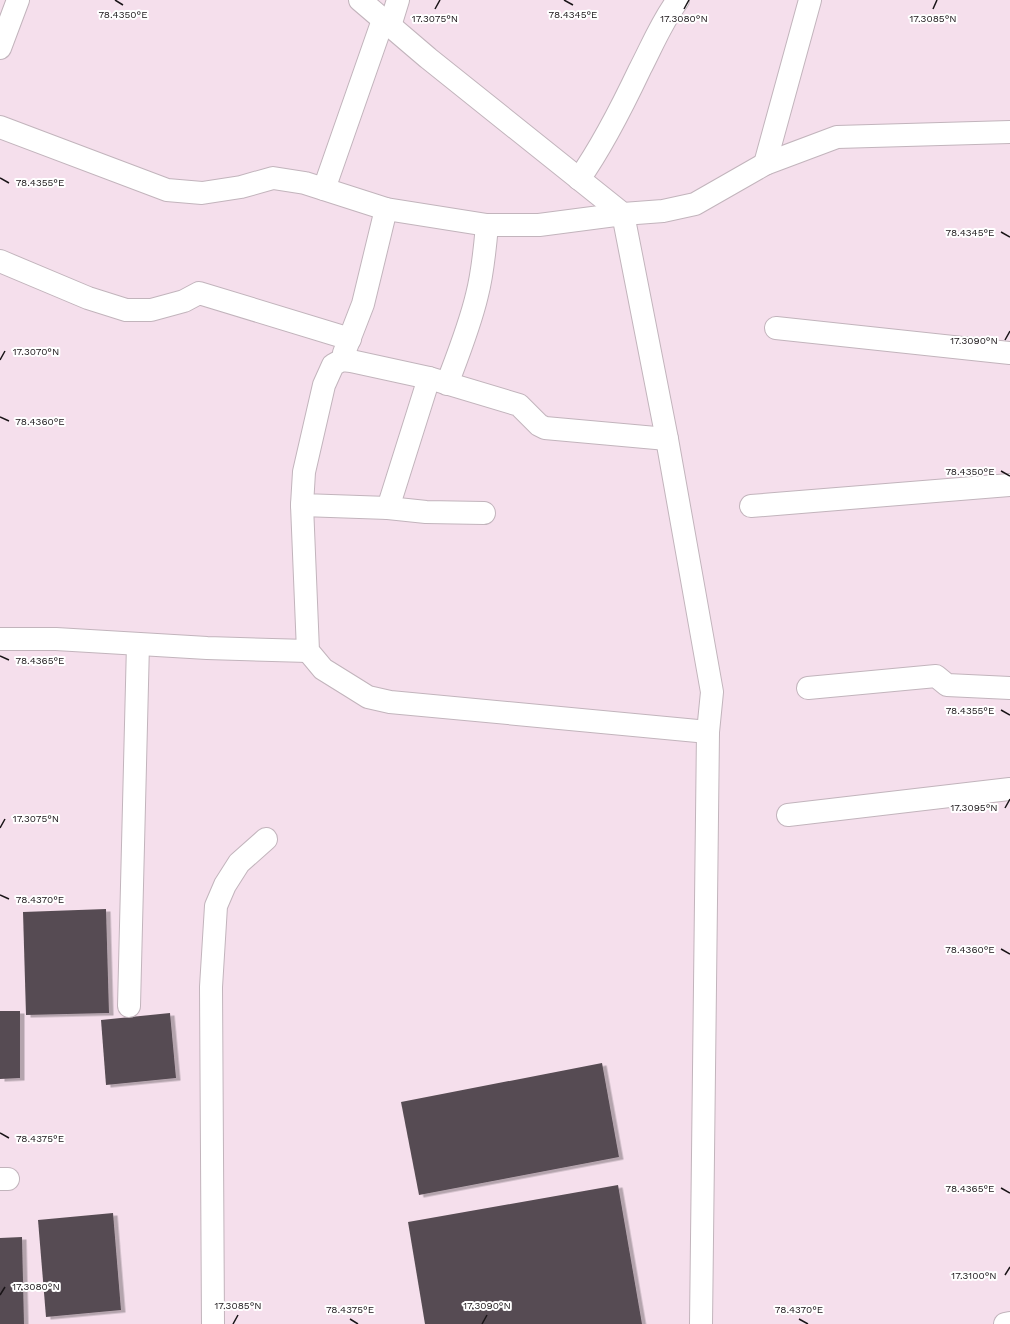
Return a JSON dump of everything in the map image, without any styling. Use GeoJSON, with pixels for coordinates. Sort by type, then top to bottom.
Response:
{"type":"FeatureCollection","features":[{"type":"Feature","properties":{"kind":"street"},"geometry":{"type":"LineString","coordinates":[[0,48],[18,0]]}},
{"type":"Feature","properties":{"kind":"street"},"geometry":{"type":"LineString","coordinates":[[360,0],[623,214],[667,439],[712,692],[708,732],[701,1324]]}},
{"type":"Feature","properties":{"kind":"street"},"geometry":{"type":"LineString","coordinates":[[324,189],[387,23],[398,0]]}},
{"type":"Feature","properties":{"kind":"street"},"geometry":{"type":"LineString","coordinates":[[579,178],[595,156],[631,88],[667,14],[678,0]]}},
{"type":"Feature","properties":{"kind":"street"},"geometry":{"type":"LineString","coordinates":[[765,164],[810,0]]}},
{"type":"Feature","properties":{"kind":"street"},"geometry":{"type":"LineString","coordinates":[[0,128],[167,190],[202,193],[241,187],[273,178],[305,183],[386,209],[487,225],[539,225],[623,214],[663,211],[695,204],[765,164],[837,137],[1010,132]]}},
{"type":"Feature","properties":{"kind":"street"},"geometry":{"type":"LineString","coordinates":[[342,360],[363,304],[386,209]]}},
{"type":"Feature","properties":{"kind":"street"},"geometry":{"type":"LineString","coordinates":[[388,508],[438,381],[466,332],[478,294],[484,259],[487,225]]}},
{"type":"Feature","properties":{"kind":"street"},"geometry":{"type":"LineString","coordinates":[[0,262],[88,298],[126,310],[151,310],[184,301],[199,293],[350,339]]}},
{"type":"Feature","properties":{"kind":"street"},"geometry":{"type":"LineString","coordinates":[[776,328],[1010,353]]}},
{"type":"Feature","properties":{"kind":"street"},"geometry":{"type":"LineString","coordinates":[[667,439],[545,428],[539,425],[519,405],[438,381],[351,361],[342,360],[333,365],[324,385],[304,472],[302,504],[308,651],[323,668],[368,697],[390,702],[708,732]]}},
{"type":"Feature","properties":{"kind":"street"},"geometry":{"type":"LineString","coordinates":[[751,506],[1010,485]]}},
{"type":"Feature","properties":{"kind":"street"},"geometry":{"type":"LineString","coordinates":[[302,504],[388,508],[426,512],[484,513]]}},
{"type":"Feature","properties":{"kind":"street"},"geometry":{"type":"LineString","coordinates":[[0,639],[56,639],[207,648],[308,651]]}},
{"type":"Feature","properties":{"kind":"street"},"geometry":{"type":"LineString","coordinates":[[128,1006],[138,644]]}},
{"type":"Feature","properties":{"kind":"street"},"geometry":{"type":"LineString","coordinates":[[808,688],[936,676],[948,685],[1010,688]]}},
{"type":"Feature","properties":{"kind":"street"},"geometry":{"type":"LineString","coordinates":[[788,815],[1010,789]]}},
{"type":"Feature","properties":{"kind":"street"},"geometry":{"type":"LineString","coordinates":[[213,1324],[211,987],[216,906],[225,885],[239,863],[266,839]]}},
{"type":"Feature","properties":{"kind":"street"},"geometry":{"type":"LineString","coordinates":[[1005,1324],[1010,1323]]}},
{"type":"Feature","properties":{"kind":"shaded area"},"geometry":{"type":"Polygon","coordinates":[[[0,0],[1010,0],[1010,1324],[0,1324],[0,0]]]}},
{"type":"Feature","properties":{"kind":"building"},"geometry":{"type":"Polygon","coordinates":[[[106,909],[109,1013],[26,1015],[23,912],[106,909]]]}},
{"type":"Feature","properties":{"kind":"building"},"geometry":{"type":"Polygon","coordinates":[[[0,1011],[20,1011],[20,1078],[0,1079],[0,1011]]]}},
{"type":"Feature","properties":{"kind":"building"},"geometry":{"type":"Polygon","coordinates":[[[170,1013],[176,1078],[106,1085],[101,1020],[170,1013]]]}},
{"type":"Feature","properties":{"kind":"building"},"geometry":{"type":"Polygon","coordinates":[[[602,1063],[619,1157],[419,1195],[401,1102],[602,1063]]]}},
{"type":"Feature","properties":{"kind":"building"},"geometry":{"type":"Polygon","coordinates":[[[618,1185],[642,1324],[425,1324],[408,1222],[618,1185]]]}},
{"type":"Feature","properties":{"kind":"building"},"geometry":{"type":"Polygon","coordinates":[[[113,1213],[121,1310],[46,1317],[38,1220],[113,1213]]]}},
{"type":"Feature","properties":{"kind":"building"},"geometry":{"type":"Polygon","coordinates":[[[22,1237],[24,1324],[0,1324],[0,1238],[22,1237]]]}}]}
